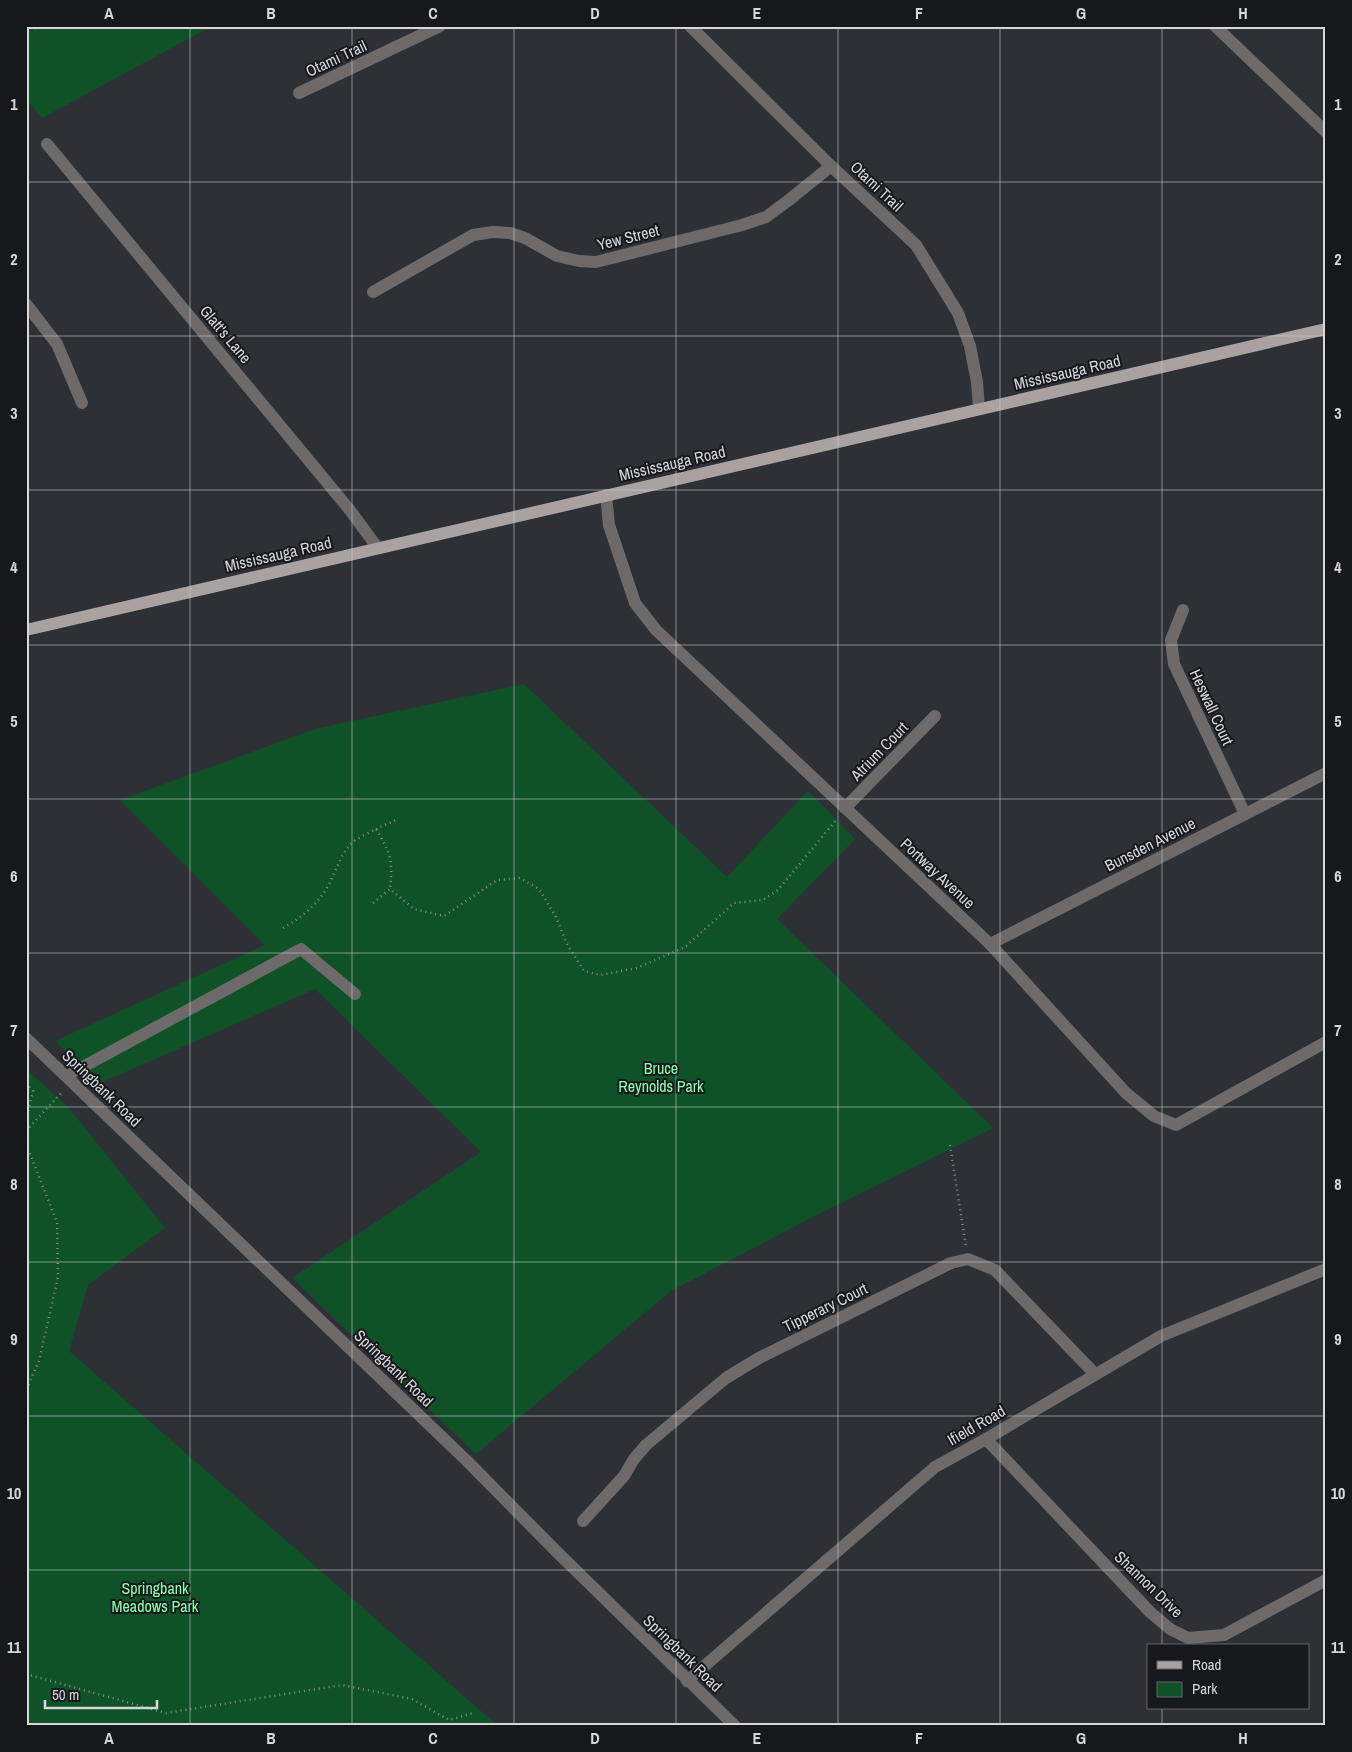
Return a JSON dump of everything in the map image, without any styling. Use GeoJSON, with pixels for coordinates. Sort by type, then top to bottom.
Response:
{"type":"FeatureCollection","features":[{"type":"Feature","properties":{"kind":"main road","name":"Mississauga Road"},"geometry":{"type":"LineString","coordinates":[[26,630],[1326,329]]}},
{"type":"Feature","properties":{"kind":"street","name":"Otami Trail"},"geometry":{"type":"LineString","coordinates":[[299,93],[440,26]]}},
{"type":"Feature","properties":{"kind":"street","name":"Otami Trail"},"geometry":{"type":"LineString","coordinates":[[690,26],[831,166],[916,245],[958,313],[970,346],[977,382],[979,408]]}},
{"type":"Feature","properties":{"kind":"street"},"geometry":{"type":"LineString","coordinates":[[1215,26],[1326,132]]}},
{"type":"Feature","properties":{"kind":"street","name":"Glatt's Lane"},"geometry":{"type":"LineString","coordinates":[[47,144],[348,508],[377,548]]}},
{"type":"Feature","properties":{"kind":"street","name":"Yew Street"},"geometry":{"type":"LineString","coordinates":[[373,292],[474,235],[492,232],[510,233],[525,238],[556,256],[579,261],[596,262],[742,225],[766,217],[831,166]]}},
{"type":"Feature","properties":{"kind":"street"},"geometry":{"type":"LineString","coordinates":[[26,304],[57,344],[82,403]]}},
{"type":"Feature","properties":{"kind":"street","name":"Portway Avenue"},"geometry":{"type":"LineString","coordinates":[[606,495],[608,525],[634,603],[656,630],[990,944],[1126,1093],[1154,1116],[1176,1125],[1326,1042]]}},
{"type":"Feature","properties":{"kind":"street","name":"Heswall Court"},"geometry":{"type":"LineString","coordinates":[[1183,610],[1171,640],[1174,664],[1245,814]]}},
{"type":"Feature","properties":{"kind":"street","name":"Atrium Court"},"geometry":{"type":"LineString","coordinates":[[846,808],[936,716]]}},
{"type":"Feature","properties":{"kind":"street","name":"Bunsden Avenue"},"geometry":{"type":"LineString","coordinates":[[990,944],[1326,773]]}},
{"type":"Feature","properties":{"kind":"street"},"geometry":{"type":"LineString","coordinates":[[69,1079],[301,949],[354,994]]}},
{"type":"Feature","properties":{"kind":"street","name":"Springbank Road"},"geometry":{"type":"LineString","coordinates":[[26,1038],[460,1454],[735,1726]]}},
{"type":"Feature","properties":{"kind":"street"},"geometry":{"type":"LineString","coordinates":[[968,1259],[995,1270],[1095,1374]]}},
{"type":"Feature","properties":{"kind":"street","name":"Tipperary Court"},"geometry":{"type":"LineString","coordinates":[[583,1521],[624,1476],[634,1459],[646,1445],[726,1378],[759,1358],[950,1263],[968,1259]]}},
{"type":"Feature","properties":{"kind":"street","name":"Ifield Road"},"geometry":{"type":"LineString","coordinates":[[687,1680],[934,1467],[986,1439],[1161,1336],[1326,1269]]}},
{"type":"Feature","properties":{"kind":"street","name":"Shannon Drive"},"geometry":{"type":"LineString","coordinates":[[986,1439],[1150,1612],[1170,1629],[1188,1638],[1224,1635],[1326,1580]]}},
{"type":"Feature","properties":{"kind":"path"},"geometry":{"type":"LineString","coordinates":[[390,889],[414,909],[444,916],[497,880],[520,878],[540,889],[556,917],[567,944],[584,972],[600,975],[637,968],[684,947],[734,904],[762,900],[778,890],[846,808]]}},
{"type":"Feature","properties":{"kind":"path"},"geometry":{"type":"LineString","coordinates":[[283,928],[303,916],[318,900],[328,885],[340,858],[353,843],[376,829],[398,819]]}},
{"type":"Feature","properties":{"kind":"path"},"geometry":{"type":"LineString","coordinates":[[373,903],[390,889],[392,868],[390,852],[376,829]]}},
{"type":"Feature","properties":{"kind":"path"},"geometry":{"type":"LineString","coordinates":[[26,1130],[69,1079]]}},
{"type":"Feature","properties":{"kind":"path"},"geometry":{"type":"LineString","coordinates":[[26,1083],[33,1091],[26,1120]]}},
{"type":"Feature","properties":{"kind":"path"},"geometry":{"type":"LineString","coordinates":[[26,1144],[57,1222],[58,1277],[39,1361],[26,1390]]}},
{"type":"Feature","properties":{"kind":"path"},"geometry":{"type":"LineString","coordinates":[[950,1145],[968,1259]]}},
{"type":"Feature","properties":{"kind":"path"},"geometry":{"type":"LineString","coordinates":[[26,1674],[166,1713],[342,1685],[412,1699],[449,1720],[473,1713]]}},
{"type":"Feature","properties":{"kind":"green space"},"geometry":{"type":"Polygon","coordinates":[[[26,26],[46,26],[37,45],[26,49],[26,26]]]}},
{"type":"Feature","properties":{"kind":"green space"},"geometry":{"type":"Polygon","coordinates":[[[46,26],[212,26],[42,118],[26,99],[26,49],[37,45],[46,26]]]}},
{"type":"Feature","properties":{"kind":"green space","name":"Bruce Reynolds Park"},"geometry":{"type":"Polygon","coordinates":[[[524,684],[727,877],[808,791],[855,839],[777,919],[993,1128],[811,1218],[671,1291],[476,1454],[292,1278],[481,1152],[315,989],[98,1084],[55,1041],[265,945],[120,800],[315,729],[524,684]]]}},
{"type":"Feature","properties":{"kind":"green space","name":"Springbank Meadows Park"},"geometry":{"type":"Polygon","coordinates":[[[26,1069],[68,1107],[165,1228],[88,1285],[69,1351],[498,1726],[26,1726],[26,1069]]]}}]}
